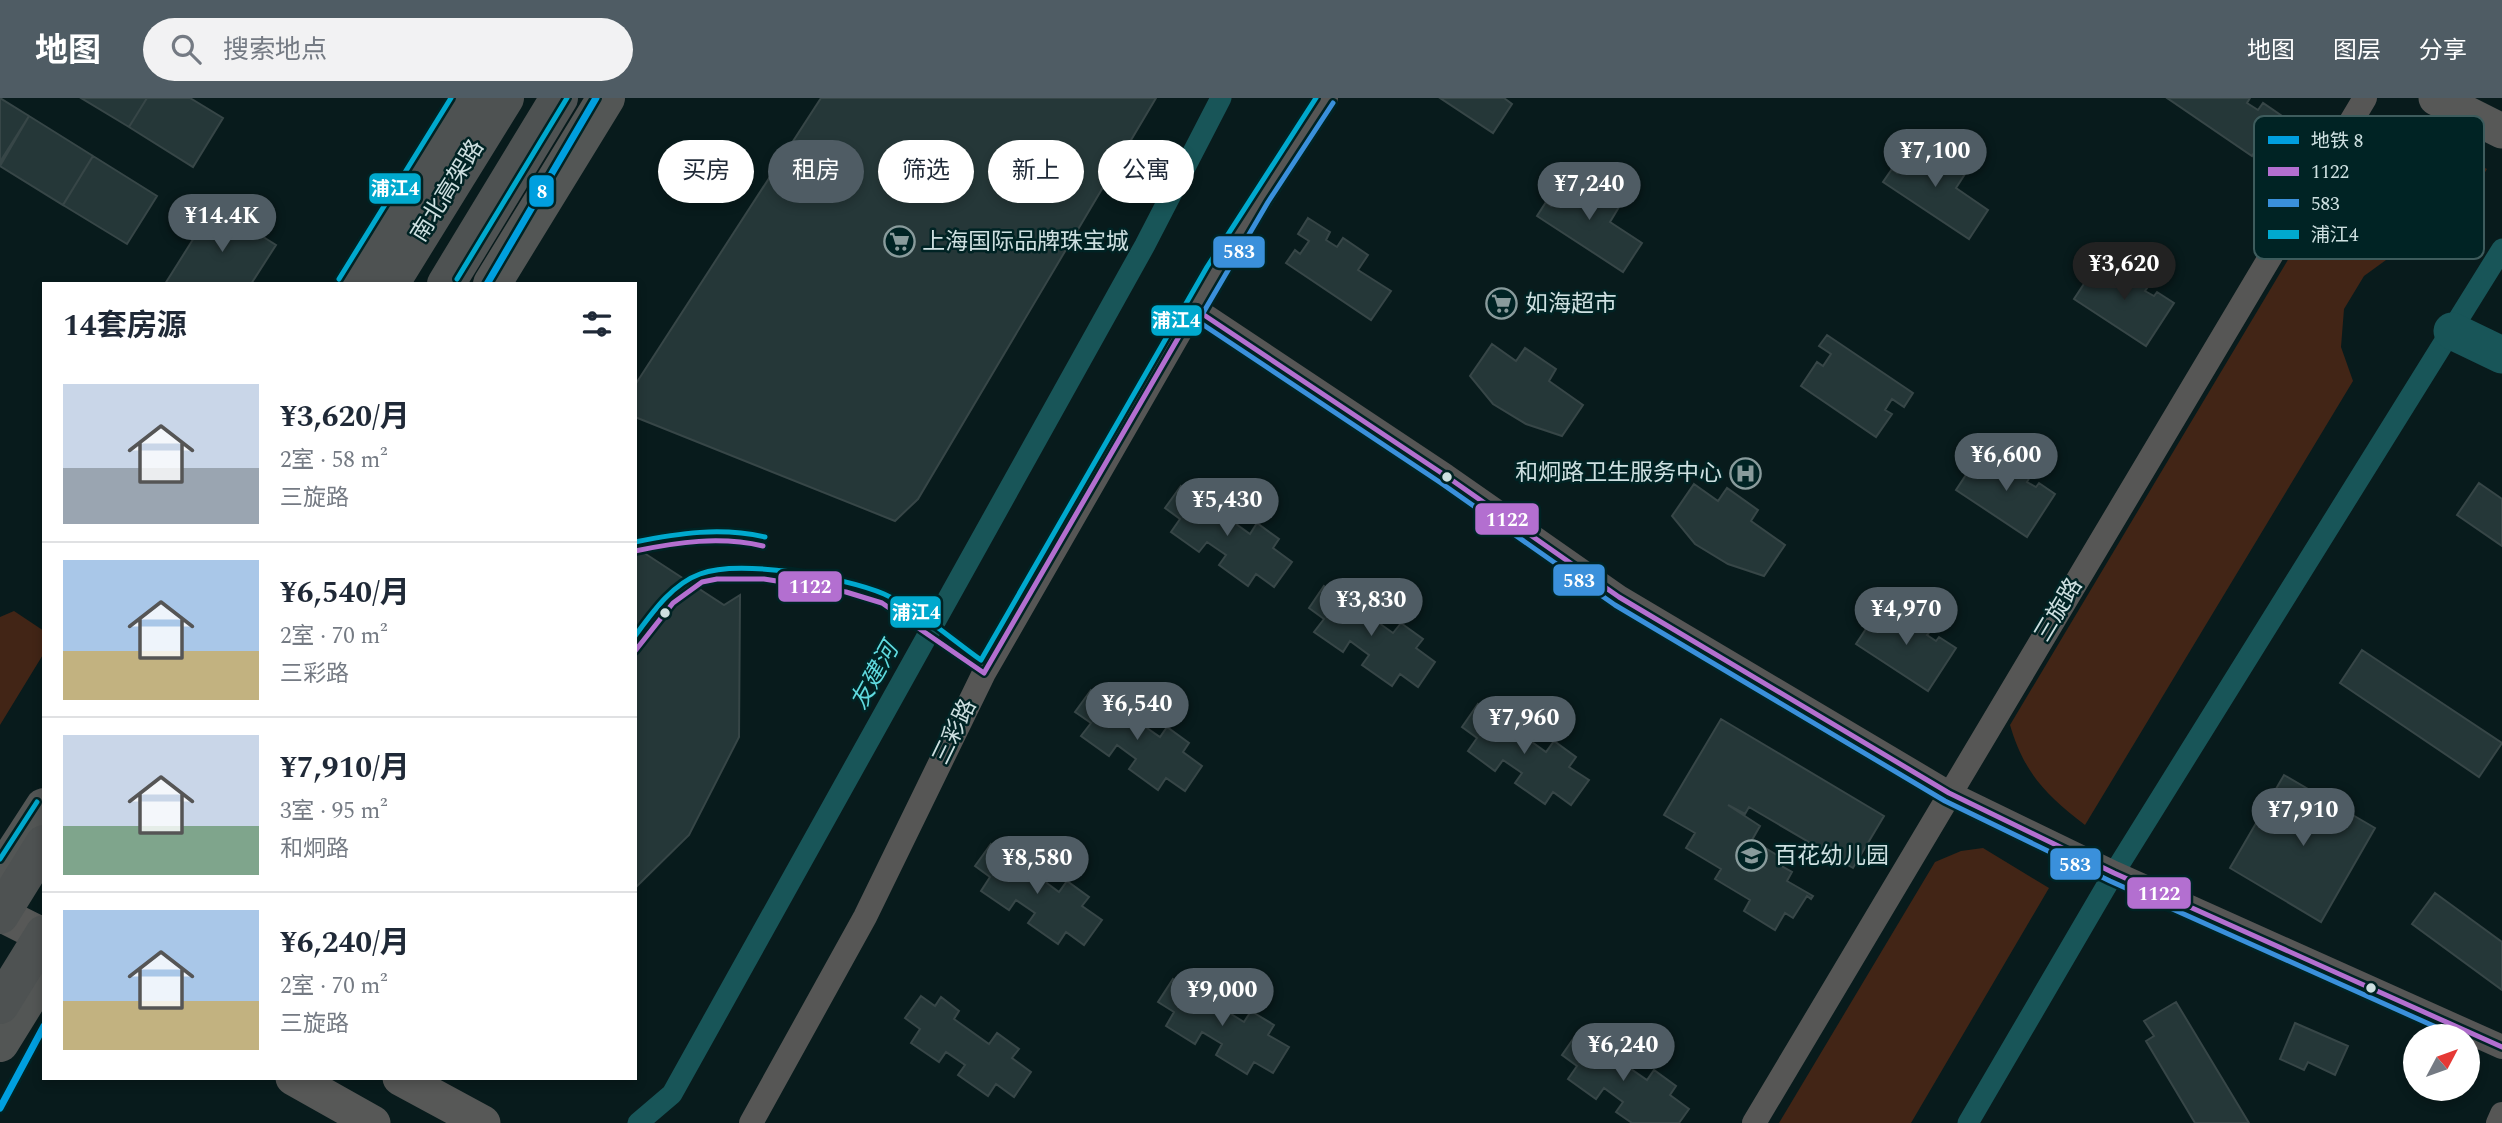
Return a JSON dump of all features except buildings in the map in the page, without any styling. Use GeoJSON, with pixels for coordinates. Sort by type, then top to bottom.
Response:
{"type":"FeatureCollection","features":[{"type":"Feature","properties":{"kind":"highway"},"geometry":{"type":"LineString","coordinates":[[357,282],[473,98]]}},
{"type":"Feature","properties":{"kind":"highway","name":"南北高架路"},"geometry":{"type":"LineString","coordinates":[[391,282],[505,98]]}},
{"type":"Feature","properties":{"kind":"highway","name":"南北高架路"},"geometry":{"type":"LineString","coordinates":[[447,282],[559,98]]}},
{"type":"Feature","properties":{"kind":"highway"},"geometry":{"type":"LineString","coordinates":[[478,282],[589,98]]}},
{"type":"Feature","properties":{"kind":"highway"},"geometry":{"type":"LineString","coordinates":[[0,914],[42,847]]}},
{"type":"Feature","properties":{"kind":"highway"},"geometry":{"type":"LineString","coordinates":[[0,1005],[42,938]]}},
{"type":"Feature","properties":{"kind":"main road"},"geometry":{"type":"LineString","coordinates":[[347,282],[461,98]]}},
{"type":"Feature","properties":{"kind":"main road"},"geometry":{"type":"LineString","coordinates":[[373,282],[490,98]]}},
{"type":"Feature","properties":{"kind":"main road"},"geometry":{"type":"LineString","coordinates":[[465,282],[577,98]]}},
{"type":"Feature","properties":{"kind":"main road"},"geometry":{"type":"LineString","coordinates":[[493,282],[606,98]]}},
{"type":"Feature","properties":{"kind":"main road"},"geometry":{"type":"LineString","coordinates":[[2436,98],[2471,116]]}},
{"type":"Feature","properties":{"kind":"main road"},"geometry":{"type":"LineString","coordinates":[[42,810],[1,872],[42,886]]}},
{"type":"Feature","properties":{"kind":"main road"},"geometry":{"type":"LineString","coordinates":[[0,914],[42,934]]}},
{"type":"Feature","properties":{"kind":"main road"},"geometry":{"type":"LineString","coordinates":[[0,1043],[42,975]]}},
{"type":"Feature","properties":{"kind":"main road"},"geometry":{"type":"LineString","coordinates":[[297,1080],[373,1123]]}},
{"type":"Feature","properties":{"kind":"main road"},"geometry":{"type":"LineString","coordinates":[[404,1080],[483,1123]]}},
{"type":"Feature","properties":{"kind":"street","name":"三彩路"},"geometry":{"type":"LineString","coordinates":[[751,1123],[865,916],[984,673],[1261,197],[1326,98]]}},
{"type":"Feature","properties":{"kind":"street","name":"三旋路"},"geometry":{"type":"LineString","coordinates":[[2354,116],[2365,98]]}},
{"type":"Feature","properties":{"kind":"street","name":"三旋路"},"geometry":{"type":"LineString","coordinates":[[1754,1123],[2269,259]]}},
{"type":"Feature","properties":{"kind":"street"},"geometry":{"type":"LineString","coordinates":[[1195,309],[1446,476],[1619,597],[1949,793],[2114,873],[2502,1047]]}},
{"type":"Feature","properties":{"kind":"street"},"geometry":{"type":"LineString","coordinates":[[2498,1123],[2502,1114]]}},
{"type":"Feature","properties":{"kind":"shaded area"},"geometry":{"type":"Polygon","coordinates":[[[2288,259],[2387,259],[2364,276],[2344,309],[2341,347],[2353,381],[2085,825],[2038,782],[2022,757],[2010,725],[2288,259]]]}},
{"type":"Feature","properties":{"kind":"shaded area"},"geometry":{"type":"Polygon","coordinates":[[[14,611],[42,630],[42,656],[0,725],[0,617],[14,611]]]}},
{"type":"Feature","properties":{"kind":"shaded area"},"geometry":{"type":"Polygon","coordinates":[[[1983,848],[2049,888],[1911,1123],[1779,1123],[1935,862],[1961,851],[1983,848]]]}},
{"type":"Feature","properties":{"kind":"waterway","name":"友建河"},"geometry":{"type":"LineString","coordinates":[[638,1123],[672,1094],[1145,245],[1221,98]]}},
{"type":"Feature","properties":{"kind":"waterway"},"geometry":{"type":"LineString","coordinates":[[1968,1123],[2114,873],[2502,249]]}},
{"type":"Feature","properties":{"kind":"waterway"},"geometry":{"type":"LineString","coordinates":[[2452,331],[2502,355]]}},
{"type":"Feature","properties":{"kind":"metro line","name":"8"},"geometry":{"type":"LineString","coordinates":[[488,282],[596,98]]}},
{"type":"Feature","properties":{"kind":"metro line","name":"8"},"geometry":{"type":"LineString","coordinates":[[0,1108],[42,1030]]}},
{"type":"Feature","properties":{"kind":"transit line","name":"浦江4"},"geometry":{"type":"LineString","coordinates":[[339,279],[451,98]]}},
{"type":"Feature","properties":{"kind":"transit line","name":"浦江4"},"geometry":{"type":"LineString","coordinates":[[457,279],[567,98]]}},
{"type":"Feature","properties":{"kind":"transit line","name":"浦江4"},"geometry":{"type":"LineString","coordinates":[[637,633],[663,600],[690,579],[718,570],[765,569],[819,576],[884,594],[922,616],[981,660],[1207,267],[1316,98]]}},
{"type":"Feature","properties":{"kind":"transit line","name":"583"},"geometry":{"type":"LineString","coordinates":[[1203,313],[1268,202],[1333,103]]}},
{"type":"Feature","properties":{"kind":"transit line","name":"1122"},"geometry":{"type":"LineString","coordinates":[[1195,309],[1446,476],[1619,597],[1949,793],[2114,873],[2502,1047]]}},
{"type":"Feature","properties":{"kind":"transit line","name":"1122"},"geometry":{"type":"LineString","coordinates":[[637,648],[673,603],[702,582],[717,579],[764,579],[846,592],[882,603],[984,673],[1195,309]]}},
{"type":"Feature","properties":{"kind":"transit line","name":"583"},"geometry":{"type":"LineString","coordinates":[[1190,316],[1441,483],[1615,605],[1945,801],[2110,881],[2429,1024]]}},
{"type":"Feature","properties":{"kind":"transit line","name":"浦江4"},"geometry":{"type":"LineString","coordinates":[[637,542],[700,532],[732,532],[765,537]]}},
{"type":"Feature","properties":{"kind":"transit line","name":"1122"},"geometry":{"type":"LineString","coordinates":[[637,551],[699,541],[731,541],[763,546]]}},
{"type":"Feature","properties":{"kind":"transit line","name":"浦江4"},"geometry":{"type":"LineString","coordinates":[[0,859],[37,802]]}},
{"type":"Feature","properties":{"kind":"place","name":"上海国际品牌珠宝城"},"geometry":{"type":"Point","coordinates":[899,242]}},
{"type":"Feature","properties":{"kind":"place","name":"如海超市"},"geometry":{"type":"Point","coordinates":[1502,304]}},
{"type":"Feature","properties":{"kind":"place","name":"和炯路卫生服务中心"},"geometry":{"type":"Point","coordinates":[1745,473]}},
{"type":"Feature","properties":{"kind":"place","name":"百花幼儿园"},"geometry":{"type":"Point","coordinates":[1751,856]}}]}
